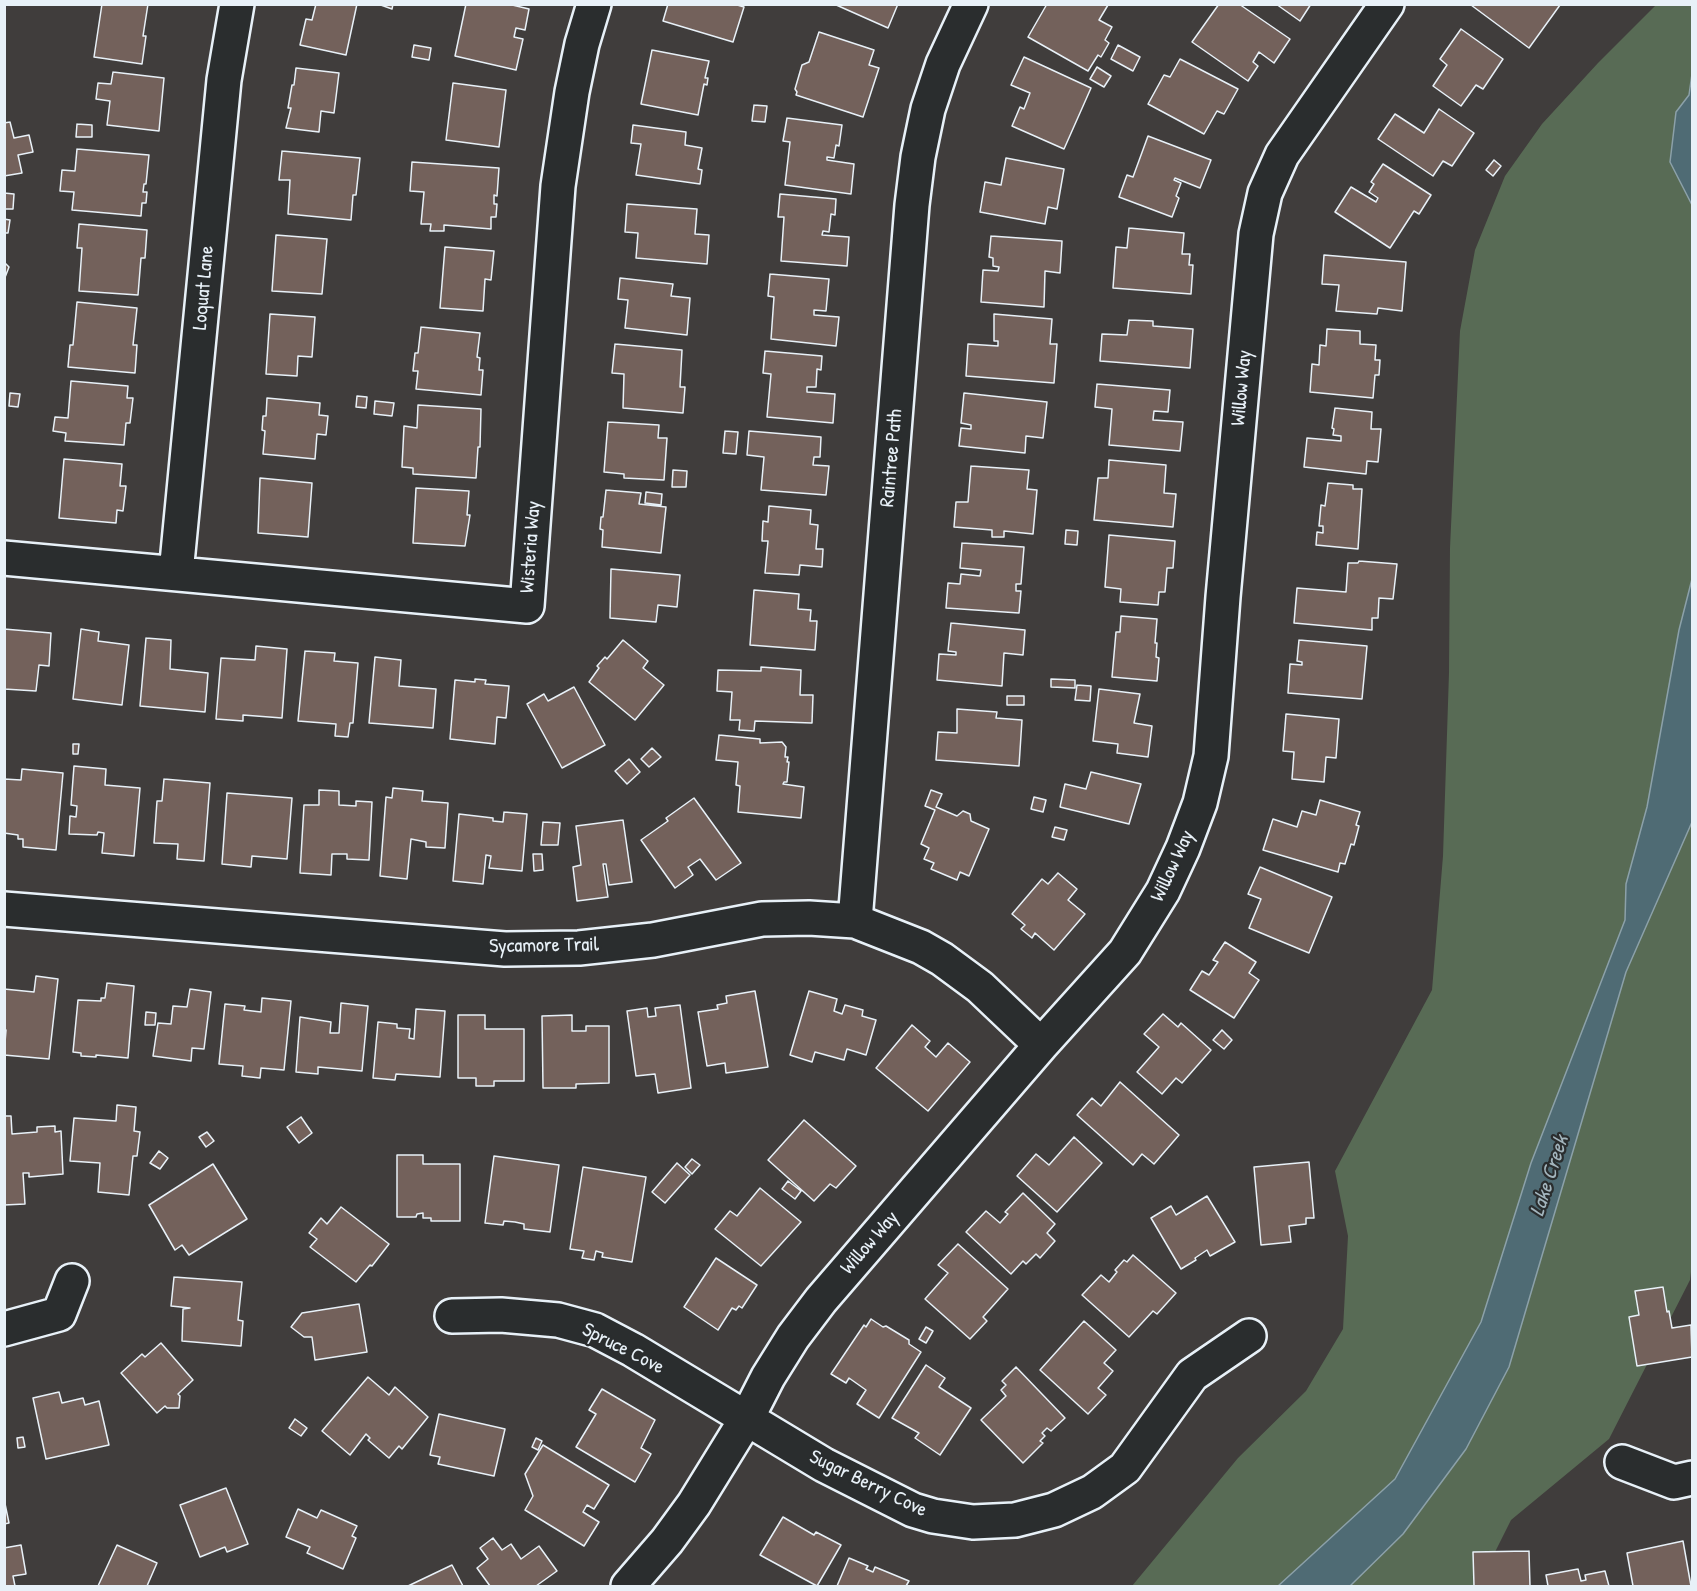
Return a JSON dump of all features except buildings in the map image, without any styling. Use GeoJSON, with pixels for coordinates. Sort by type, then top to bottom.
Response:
{"type":"FeatureCollection","features":[{"type":"Feature","properties":{"kind":"street","name":"Loquat Lane"},"geometry":{"type":"LineString","coordinates":[[176,573],[224,80],[237,4]]}},
{"type":"Feature","properties":{"kind":"street","name":"Wisteria Way"},"geometry":{"type":"LineString","coordinates":[[4,558],[527,606],[558,186],[572,92],[582,44],[594,4]]}},
{"type":"Feature","properties":{"kind":"street","name":"Raintree Path"},"geometry":{"type":"LineString","coordinates":[[855,921],[912,205],[918,157],[928,109],[944,64],[971,4]]}},
{"type":"Feature","properties":{"kind":"street","name":"Willow Way"},"geometry":{"type":"LineString","coordinates":[[628,1587],[667,1541],[694,1504],[747,1418],[768,1377],[793,1337],[821,1300],[1041,1045],[1125,952],[1139,933],[1163,891],[1200,803],[1212,756],[1223,597],[1256,234],[1265,193],[1282,155],[1387,4]]}},
{"type":"Feature","properties":{"kind":"street","name":"Sycamore Trail"},"geometry":{"type":"LineString","coordinates":[[4,909],[505,949],[579,948],[652,940],[762,920],[808,918],[855,921],[921,946],[942,959],[980,987],[1041,1045]]}},
{"type":"Feature","properties":{"kind":"street"},"geometry":{"type":"LineString","coordinates":[[4,1329],[59,1314],[72,1281]]}},
{"type":"Feature","properties":{"kind":"street","name":"Spruce Cove"},"geometry":{"type":"LineString","coordinates":[[452,1317],[501,1316],[558,1320],[595,1330],[747,1418]]}},
{"type":"Feature","properties":{"kind":"street","name":"Sugar Berry Cove"},"geometry":{"type":"LineString","coordinates":[[747,1418],[824,1465],[913,1510],[933,1516],[973,1522],[1015,1520],[1074,1502],[1125,1468],[1192,1375],[1250,1336]]}},
{"type":"Feature","properties":{"kind":"street"},"geometry":{"type":"LineString","coordinates":[[1622,1462],[1674,1482],[1692,1478]]}},
{"type":"Feature","properties":{"kind":"green space"},"geometry":{"type":"Polygon","coordinates":[[[1657,4],[1692,5],[1692,1264],[1690,1280],[1609,1439],[1511,1520],[1478,1586],[1132,1586],[1238,1458],[1306,1391],[1343,1329],[1348,1236],[1335,1171],[1432,990],[1443,856],[1449,673],[1450,548],[1460,331],[1475,250],[1505,176],[1542,124],[1657,4]]]}},
{"type":"Feature","properties":{"kind":"water"},"geometry":{"type":"Polygon","coordinates":[[[1692,74],[1692,205],[1670,162],[1676,112],[1689,95],[1692,74]]]}},
{"type":"Feature","properties":{"kind":"water","name":"Lake Creek"},"geometry":{"type":"Polygon","coordinates":[[[1692,579],[1692,822],[1626,972],[1509,1367],[1466,1449],[1403,1534],[1350,1586],[1278,1586],[1395,1479],[1481,1322],[1531,1163],[1625,920],[1626,884],[1647,807],[1679,630],[1692,579]]]}}]}
